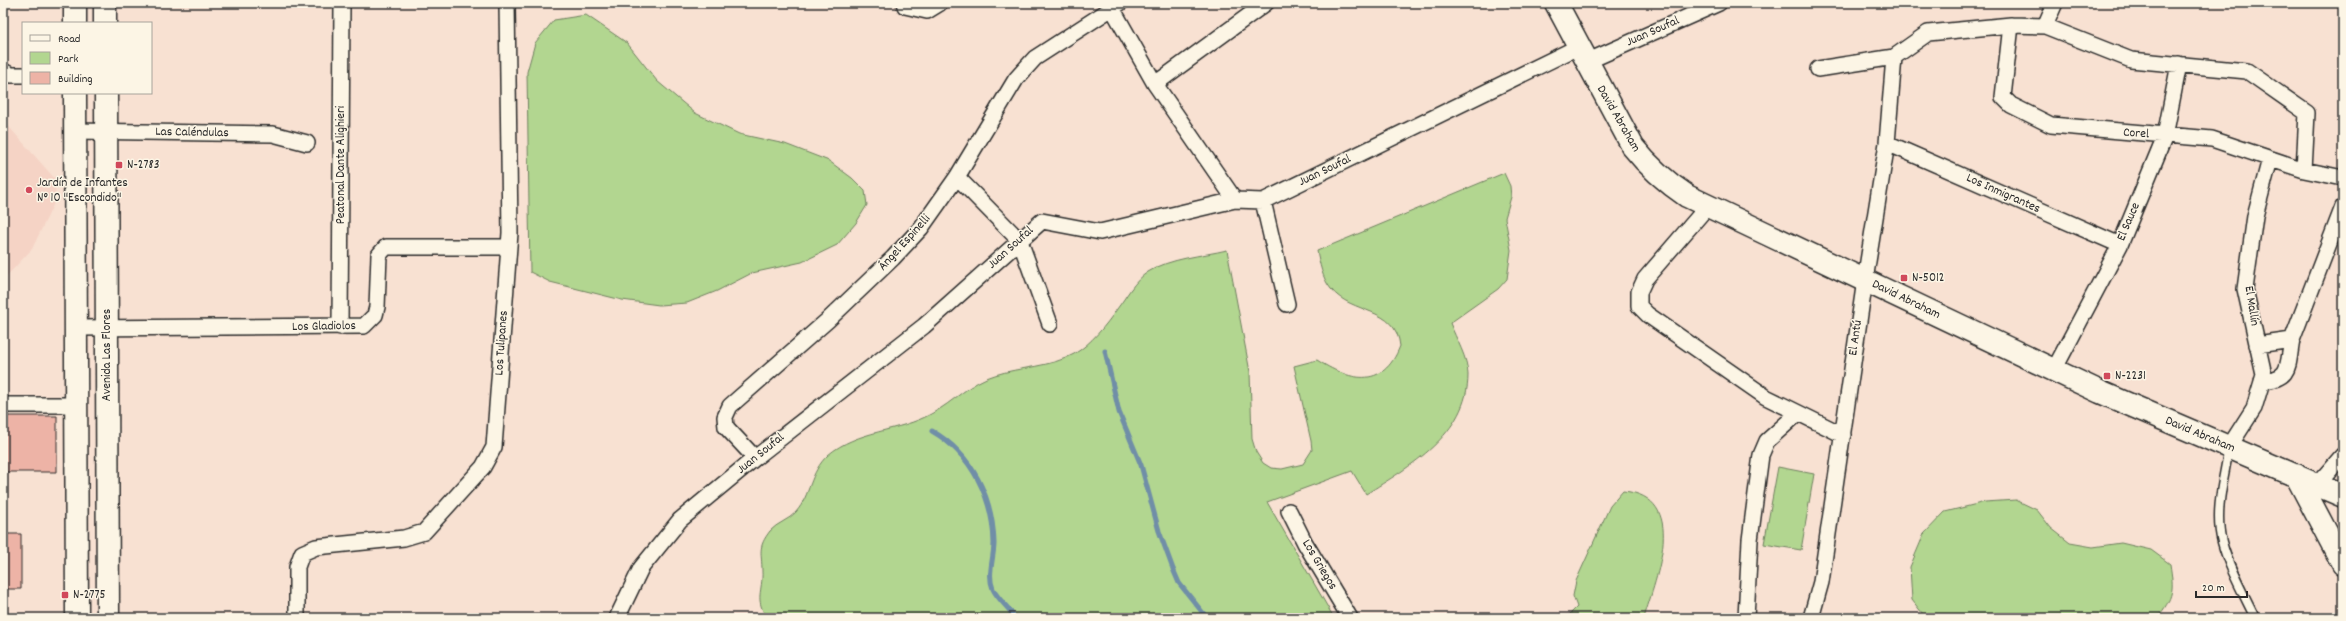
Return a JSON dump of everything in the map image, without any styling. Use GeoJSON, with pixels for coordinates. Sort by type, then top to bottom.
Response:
{"type":"FeatureCollection","features":[{"type":"Feature","properties":{"kind":"main road"},"geometry":{"type":"LineString","coordinates":[[75,3],[75,22]]}},
{"type":"Feature","properties":{"kind":"main road"},"geometry":{"type":"LineString","coordinates":[[105,3],[106,22]]}},
{"type":"Feature","properties":{"kind":"main road","name":"David Abraham"},"geometry":{"type":"LineString","coordinates":[[1556,3],[1620,127],[1648,166],[1666,182],[1707,207],[2054,370],[2343,496]]}},
{"type":"Feature","properties":{"kind":"main road"},"geometry":{"type":"LineString","coordinates":[[75,94],[77,618]]}},
{"type":"Feature","properties":{"kind":"main road","name":"Avenida Las Flores"},"geometry":{"type":"LineString","coordinates":[[106,94],[108,618]]}},
{"type":"Feature","properties":{"kind":"main road"},"geometry":{"type":"LineString","coordinates":[[2296,475],[2343,564]]}},
{"type":"Feature","properties":{"kind":"street","name":"Peatonal Dante Alighieri"},"geometry":{"type":"LineString","coordinates":[[340,327],[342,3]]}},
{"type":"Feature","properties":{"kind":"street","name":"Los Tulipanes"},"geometry":{"type":"LineString","coordinates":[[297,618],[297,567],[302,552],[316,547],[404,538],[424,532],[490,457],[496,435],[508,247],[507,3]]}},
{"type":"Feature","properties":{"kind":"street"},"geometry":{"type":"LineString","coordinates":[[904,3],[905,6],[927,11],[940,3]]}},
{"type":"Feature","properties":{"kind":"street"},"geometry":{"type":"LineString","coordinates":[[1155,84],[1266,3]]}},
{"type":"Feature","properties":{"kind":"street","name":"Juan Soufal"},"geometry":{"type":"LineString","coordinates":[[617,618],[641,568],[680,520],[754,458],[924,326],[1042,221],[1100,232],[1235,200],[1263,201],[1582,54],[1719,3]]}},
{"type":"Feature","properties":{"kind":"street"},"geometry":{"type":"LineString","coordinates":[[2045,26],[2055,3]]}},
{"type":"Feature","properties":{"kind":"street"},"geometry":{"type":"LineString","coordinates":[[1116,6],[1155,84],[1235,200]]}},
{"type":"Feature","properties":{"kind":"street","name":"Ángel Espinelli"},"geometry":{"type":"LineString","coordinates":[[754,458],[726,427],[725,416],[730,406],[828,320],[893,258],[921,228],[957,177],[1016,79],[1035,58],[1116,6]]}},
{"type":"Feature","properties":{"kind":"street"},"geometry":{"type":"LineString","coordinates":[[1818,69],[1894,57],[1928,33],[2011,25],[2045,26],[2131,60],[2247,71],[2307,113],[2304,170]]}},
{"type":"Feature","properties":{"kind":"street","name":"Corel"},"geometry":{"type":"LineString","coordinates":[[2011,25],[2002,88],[2003,97],[2011,105],[2051,125],[2212,139],[2304,170],[2343,178]]}},
{"type":"Feature","properties":{"kind":"street","name":"El Antú"},"geometry":{"type":"LineString","coordinates":[[1811,618],[1822,582],[1865,280],[1887,143],[1894,57]]}},
{"type":"Feature","properties":{"kind":"street","name":"El Sauce"},"geometry":{"type":"LineString","coordinates":[[2054,370],[2120,245],[2165,136],[2179,64]]}},
{"type":"Feature","properties":{"kind":"street"},"geometry":{"type":"LineString","coordinates":[[3,71],[11,75],[22,75]]}},
{"type":"Feature","properties":{"kind":"street","name":"Las Caléndulas"},"geometry":{"type":"LineString","coordinates":[[75,131],[273,134],[307,143]]}},
{"type":"Feature","properties":{"kind":"street","name":"Los Inmigrantes"},"geometry":{"type":"LineString","coordinates":[[1887,143],[2120,245]]}},
{"type":"Feature","properties":{"kind":"street","name":"El Mallín"},"geometry":{"type":"LineString","coordinates":[[2230,447],[2254,408],[2264,375],[2245,289],[2254,216],[2270,158]]}},
{"type":"Feature","properties":{"kind":"street"},"geometry":{"type":"LineString","coordinates":[[957,177],[1020,241],[1050,324]]}},
{"type":"Feature","properties":{"kind":"street"},"geometry":{"type":"LineString","coordinates":[[1263,201],[1287,304]]}},
{"type":"Feature","properties":{"kind":"street"},"geometry":{"type":"LineString","coordinates":[[1707,207],[1646,279],[1639,292],[1639,306],[1648,315],[1749,386],[1797,414],[1843,435]]}},
{"type":"Feature","properties":{"kind":"street"},"geometry":{"type":"LineString","coordinates":[[2262,381],[2277,380],[2285,373],[2292,340],[2324,263],[2343,207]]}},
{"type":"Feature","properties":{"kind":"street","name":"Los Gladiolos"},"geometry":{"type":"LineString","coordinates":[[76,328],[364,326],[375,315],[378,299],[379,255],[386,247],[508,247]]}},
{"type":"Feature","properties":{"kind":"street"},"geometry":{"type":"LineString","coordinates":[[2258,345],[2292,340]]}},
{"type":"Feature","properties":{"kind":"street"},"geometry":{"type":"LineString","coordinates":[[3,405],[77,405]]}},
{"type":"Feature","properties":{"kind":"street"},"geometry":{"type":"LineString","coordinates":[[1746,618],[1750,540],[1761,455],[1767,441],[1797,414]]}},
{"type":"Feature","properties":{"kind":"street"},"geometry":{"type":"LineString","coordinates":[[2318,485],[2343,455]]}},
{"type":"Feature","properties":{"kind":"street","name":"Los Griegos"},"geometry":{"type":"LineString","coordinates":[[1289,511],[1302,538],[1350,618]]}},
{"type":"Feature","properties":{"kind":"lane"},"geometry":{"type":"LineString","coordinates":[[2230,447],[2221,495],[2220,518],[2222,541],[2230,565],[2255,618]]}},
{"type":"Feature","properties":{"kind":"shaded area","name":"Jardín de Infantes N° 10 \"Escondido\""},"geometry":{"type":"Polygon","coordinates":[[[3,120],[56,180],[55,201],[32,249],[3,280],[3,120]]]}},
{"type":"Feature","properties":{"kind":"green space"},"geometry":{"type":"Polygon","coordinates":[[[586,15],[627,43],[657,81],[695,113],[739,134],[785,144],[829,161],[852,178],[865,191],[867,205],[856,223],[837,245],[802,262],[752,273],[717,291],[687,303],[659,305],[622,300],[550,282],[530,272],[527,72],[535,43],[554,20],[586,15]]]}},
{"type":"Feature","properties":{"kind":"green space"},"geometry":{"type":"Polygon","coordinates":[[[1504,173],[1510,186],[1511,197],[1505,218],[1511,250],[1507,279],[1498,289],[1450,323],[1464,355],[1468,375],[1465,396],[1458,415],[1447,431],[1417,460],[1366,494],[1352,471],[1267,502],[1334,618],[767,618],[760,600],[762,578],[761,550],[763,542],[773,528],[796,512],[805,498],[813,476],[828,455],[839,447],[865,436],[919,420],[947,404],[970,387],[986,378],[1005,372],[1055,362],[1074,354],[1098,334],[1135,284],[1143,276],[1157,267],[1176,260],[1227,250],[1250,372],[1252,439],[1256,452],[1263,463],[1271,468],[1282,469],[1303,464],[1312,450],[1294,366],[1317,360],[1341,373],[1364,377],[1374,375],[1384,370],[1393,360],[1400,346],[1397,333],[1382,317],[1350,303],[1331,289],[1323,276],[1317,251],[1504,173]]]}},
{"type":"Feature","properties":{"kind":"green space"},"geometry":{"type":"Polygon","coordinates":[[[1778,467],[1814,474],[1801,550],[1764,544],[1778,467]]]}},
{"type":"Feature","properties":{"kind":"green space"},"geometry":{"type":"Polygon","coordinates":[[[1623,491],[1644,496],[1656,508],[1662,523],[1663,541],[1660,561],[1644,618],[1566,618],[1577,607],[1573,596],[1576,581],[1610,506],[1623,491]]]}},
{"type":"Feature","properties":{"kind":"green space"},"geometry":{"type":"Polygon","coordinates":[[[2016,500],[2037,510],[2051,528],[2070,543],[2093,547],[2121,543],[2151,550],[2170,564],[2172,587],[2170,599],[2163,611],[2157,618],[1926,618],[1912,600],[1910,567],[1924,534],[1945,512],[1985,502],[2016,500]]]}},
{"type":"Feature","properties":{"kind":"building"},"geometry":{"type":"Polygon","coordinates":[[[3,416],[57,416],[57,472],[3,472],[3,416]]]}},
{"type":"Feature","properties":{"kind":"building"},"geometry":{"type":"Polygon","coordinates":[[[3,534],[21,534],[21,589],[3,589],[3,534]]]}},
{"type":"Feature","properties":{"kind":"waterway"},"geometry":{"type":"LineString","coordinates":[[1105,351],[1119,412],[1141,465],[1159,531],[1173,569],[1179,583],[1207,618]]}},
{"type":"Feature","properties":{"kind":"waterway"},"geometry":{"type":"LineString","coordinates":[[932,431],[958,452],[978,479],[990,510],[993,526],[994,549],[991,584],[995,593],[1015,618]]}},
{"type":"Feature","properties":{"kind":"place","name":"N-2783"},"geometry":{"type":"Point","coordinates":[119,165]}},
{"type":"Feature","properties":{"kind":"place","name":"Jardín de Infantes N° 10 \"Escondido\""},"geometry":{"type":"Point","coordinates":[29,190]}},
{"type":"Feature","properties":{"kind":"place","name":"N-5012"},"geometry":{"type":"Point","coordinates":[1904,278]}},
{"type":"Feature","properties":{"kind":"place","name":"N-2231"},"geometry":{"type":"Point","coordinates":[2107,376]}},
{"type":"Feature","properties":{"kind":"place","name":"N-2775"},"geometry":{"type":"Point","coordinates":[65,595]}}]}
